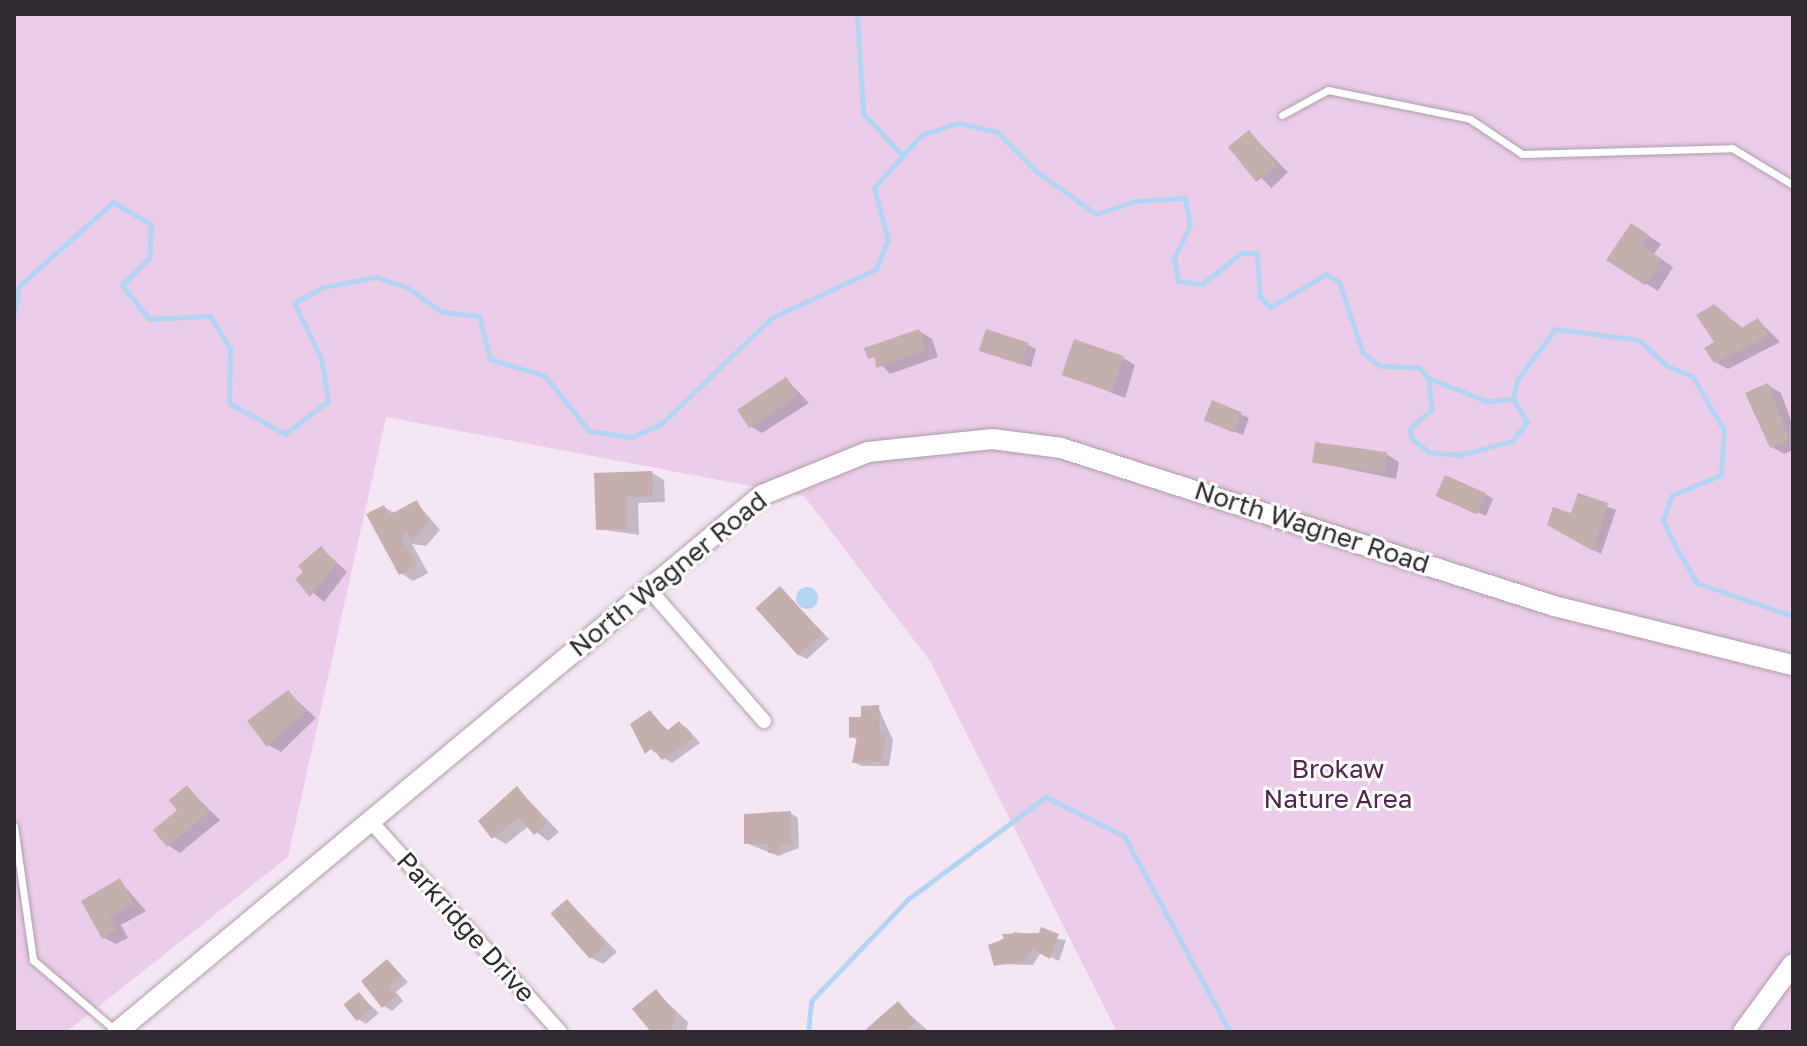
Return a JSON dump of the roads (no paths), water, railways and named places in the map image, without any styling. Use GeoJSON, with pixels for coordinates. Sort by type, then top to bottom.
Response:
{"type":"FeatureCollection","features":[{"type":"Feature","properties":{"kind":"street","name":"North Wagner Road"},"geometry":{"type":"LineString","coordinates":[[117,1032],[372,823],[647,587],[762,495],[815,468],[920,441],[992,439],[1126,466],[1554,606],[1793,665]]}},
{"type":"Feature","properties":{"kind":"street"},"geometry":{"type":"LineString","coordinates":[[647,587],[764,721]]}},
{"type":"Feature","properties":{"kind":"street","name":"Parkridge Drive"},"geometry":{"type":"LineString","coordinates":[[372,823],[560,1032]]}},
{"type":"Feature","properties":{"kind":"street"},"geometry":{"type":"LineString","coordinates":[[1743,1032],[1793,964]]}},
{"type":"Feature","properties":{"kind":"lane"},"geometry":{"type":"LineString","coordinates":[[1282,115],[1328,90],[1469,119],[1522,154],[1732,148],[1793,185]]}},
{"type":"Feature","properties":{"kind":"lane"},"geometry":{"type":"LineString","coordinates":[[14,826],[33,960],[117,1032]]}},
{"type":"Feature","properties":{"kind":"water"},"geometry":{"type":"Polygon","coordinates":[[[807,587],[815,590],[818,598],[815,606],[807,609],[799,606],[796,598],[799,590],[807,587]]]}},
{"type":"Feature","properties":{"kind":"waterway"},"geometry":{"type":"LineString","coordinates":[[857,14],[863,113],[903,156]]}},
{"type":"Feature","properties":{"kind":"waterway"},"geometry":{"type":"LineString","coordinates":[[14,314],[19,286],[113,202],[151,224],[149,258],[122,285],[149,319],[210,316],[230,348],[229,403],[285,434],[328,401],[321,358],[294,303],[323,287],[376,277],[410,289],[442,312],[479,316],[490,359],[545,376],[589,431],[631,437],[661,424],[771,318],[876,269],[888,240],[874,188],[921,135],[958,123],[997,132],[1037,172],[1096,214],[1135,201],[1185,198],[1190,225],[1174,258],[1178,281],[1202,284],[1241,253],[1257,253],[1260,296],[1270,307],[1326,274],[1339,282],[1363,353],[1380,366],[1418,367],[1428,378],[1432,409],[1410,428],[1411,438],[1429,452],[1460,455],[1512,441],[1527,422],[1513,399],[1517,380],[1555,329],[1639,340],[1667,366],[1692,376],[1724,430],[1721,475],[1672,495],[1663,520],[1672,540],[1697,583],[1793,616]]}},
{"type":"Feature","properties":{"kind":"waterway"},"geometry":{"type":"LineString","coordinates":[[1429,378],[1486,401],[1513,399]]}},
{"type":"Feature","properties":{"kind":"waterway"},"geometry":{"type":"LineString","coordinates":[[808,1032],[811,1001],[908,899],[1046,797],[1124,836],[1230,1032]]}},
{"type":"Feature","properties":{"kind":"park label","name":"Brokaw Nature Area"},"geometry":{"type":"Point","coordinates":[1338,784]}}]}
